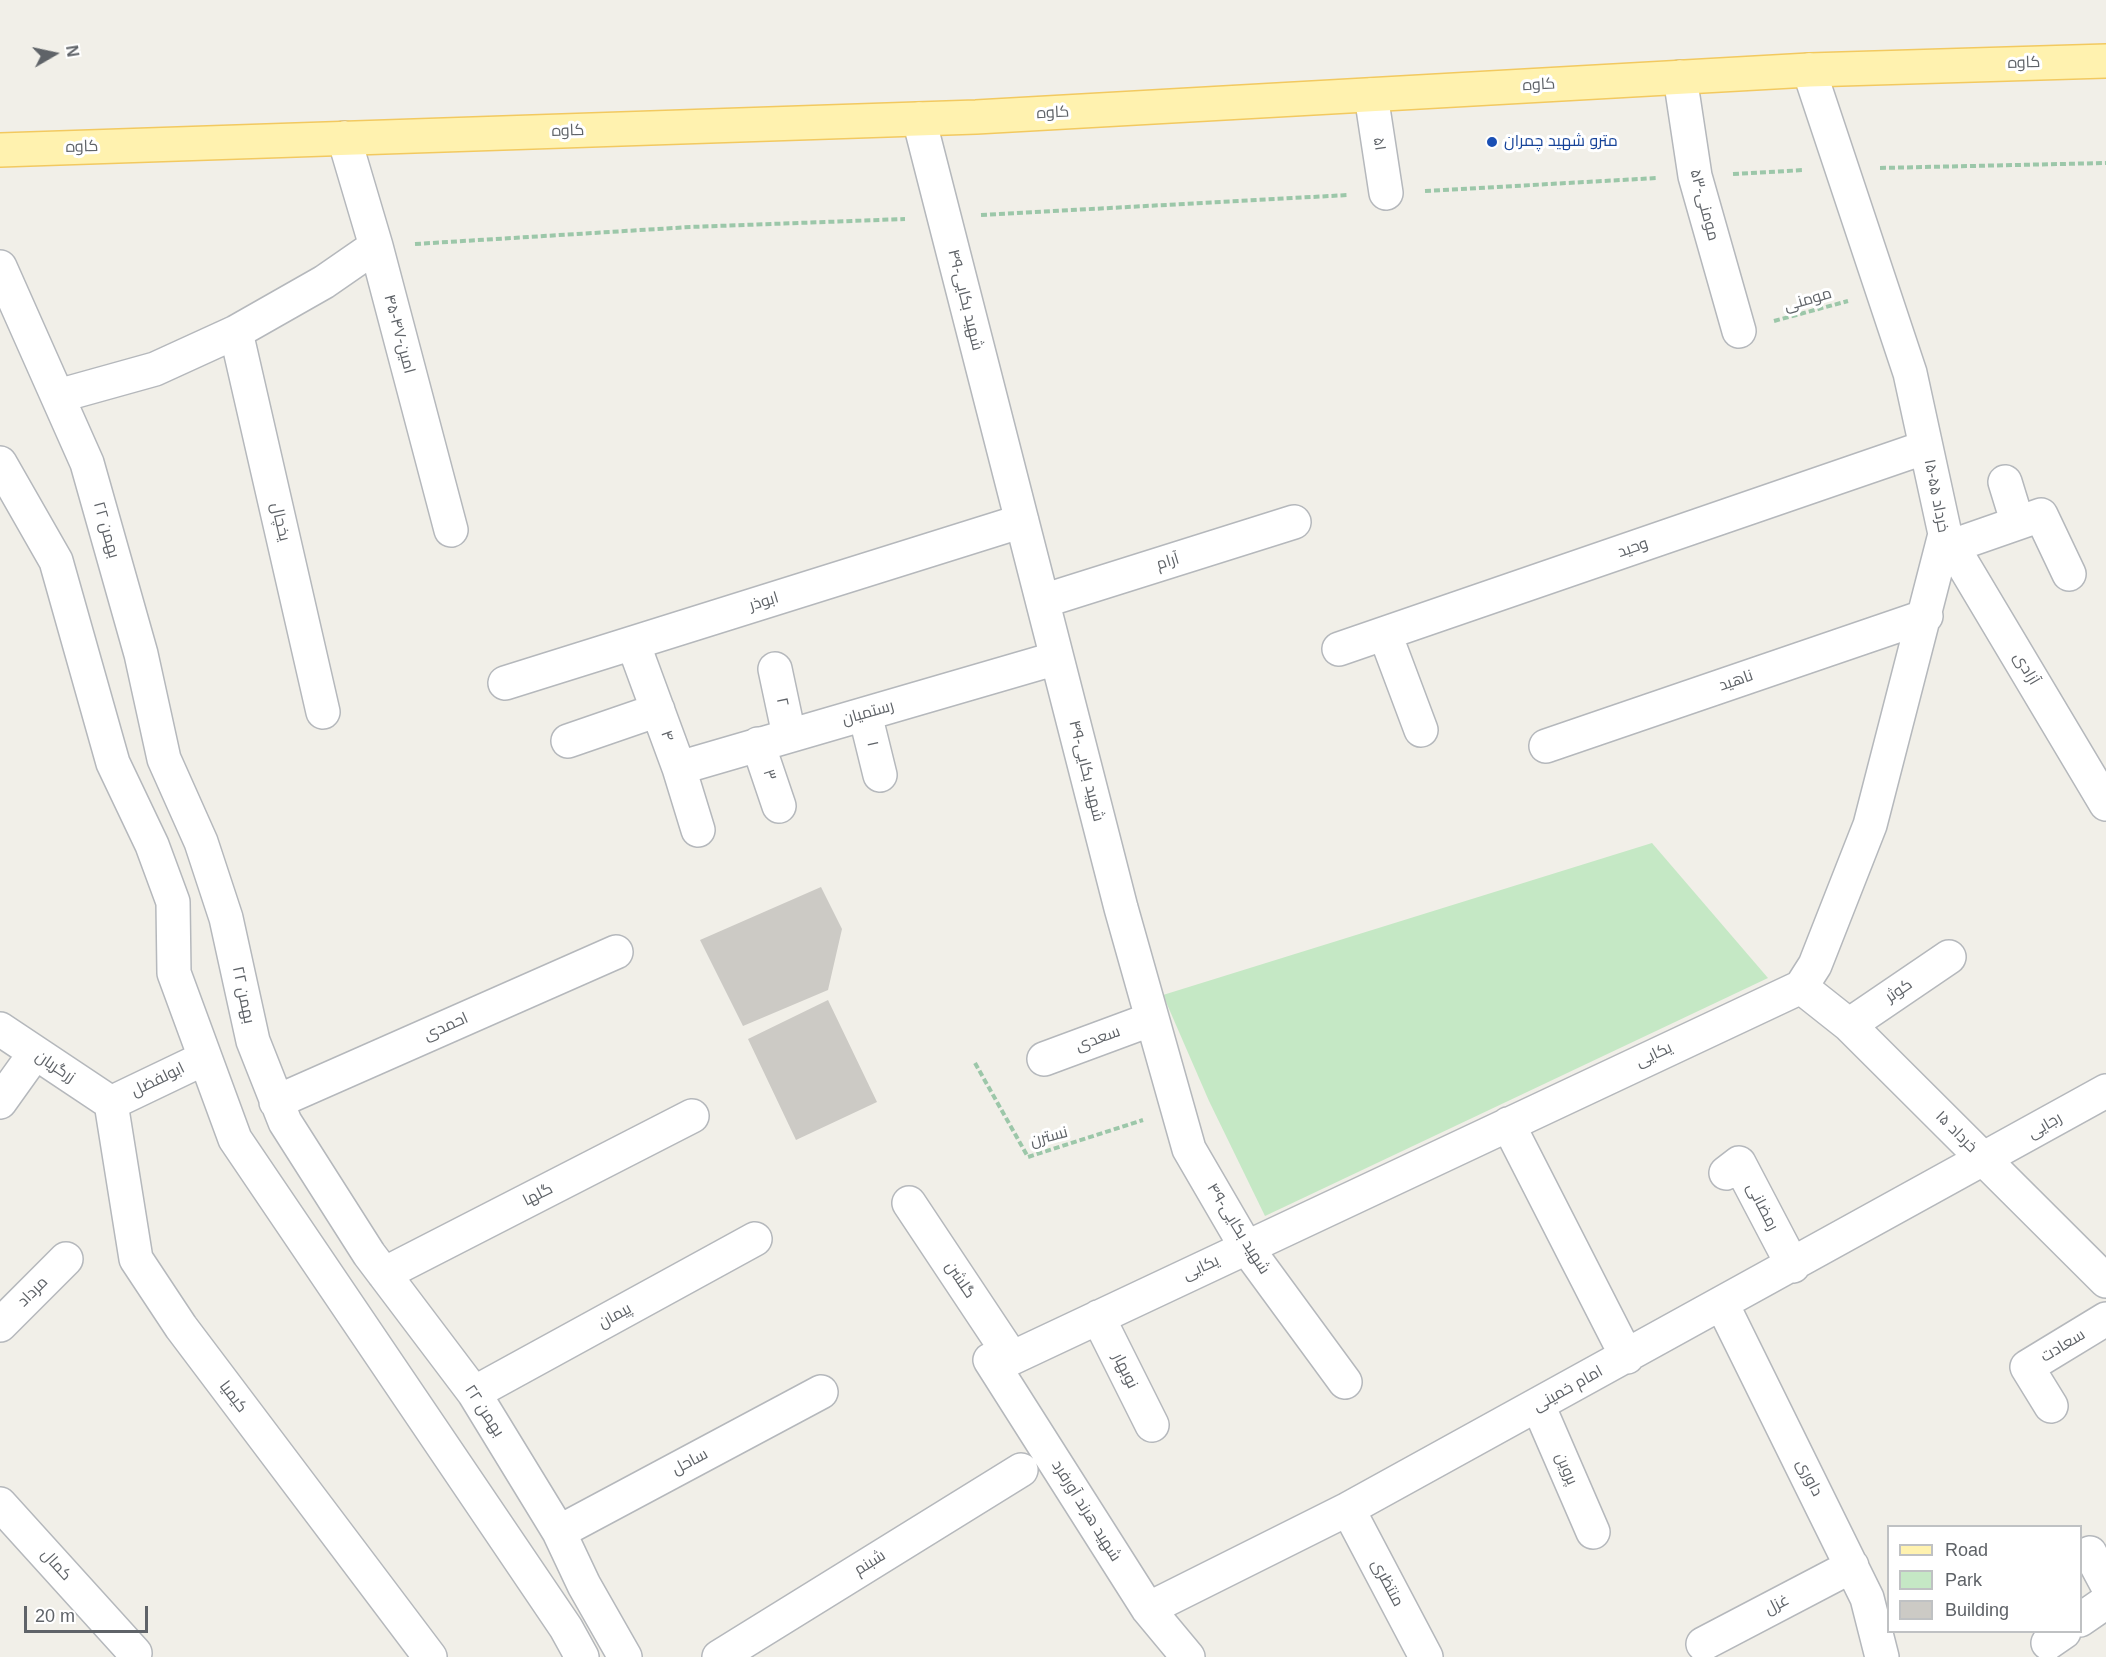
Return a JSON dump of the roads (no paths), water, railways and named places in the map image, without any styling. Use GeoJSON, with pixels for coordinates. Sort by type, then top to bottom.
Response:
{"type":"FeatureCollection","features":[{"type":"Feature","properties":{"kind":"main road","name":"کاوه"},"geometry":{"type":"LineString","coordinates":[[0,150],[919,119],[1809,70],[2106,61]]}},
{"type":"Feature","properties":{"kind":"street","name":"۱۵-۵۵ خرداد"},"geometry":{"type":"LineString","coordinates":[[1801,987],[1815,965],[1870,825],[1926,616],[1949,540],[1910,373],[1809,70]]}},
{"type":"Feature","properties":{"kind":"street","name":"۵۳-مومنی"},"geometry":{"type":"LineString","coordinates":[[1680,77],[1695,176],[1739,331]]}},
{"type":"Feature","properties":{"kind":"street","name":"۵۱"},"geometry":{"type":"LineString","coordinates":[[1371,95],[1386,193]]}},
{"type":"Feature","properties":{"kind":"street","name":"۴۹-شهید بکایی"},"geometry":{"type":"LineString","coordinates":[[919,119],[1042,601],[1152,1019],[1189,1149],[1246,1247],[1345,1382]]}},
{"type":"Feature","properties":{"kind":"street","name":"۴۵-۴۷-امین"},"geometry":{"type":"LineString","coordinates":[[344,138],[451,530]]}},
{"type":"Feature","properties":{"kind":"street"},"geometry":{"type":"LineString","coordinates":[[58,396],[155,369],[236,332],[324,282],[375,246]]}},
{"type":"Feature","properties":{"kind":"street","name":"۲۲ بهمن"},"geometry":{"type":"LineString","coordinates":[[1,272],[87,463],[141,654],[164,759],[201,842],[226,918],[253,1041],[285,1122],[384,1274],[474,1393],[559,1532],[584,1585],[625,1657]]}},
{"type":"Feature","properties":{"kind":"street","name":"یخچال"},"geometry":{"type":"LineString","coordinates":[[236,332],[323,712]]}},
{"type":"Feature","properties":{"kind":"street","name":"وحید"},"geometry":{"type":"LineString","coordinates":[[1339,650],[1926,447]]}},
{"type":"Feature","properties":{"kind":"street"},"geometry":{"type":"LineString","coordinates":[[0,463],[56,561],[113,763],[152,844],[173,902],[174,973],[235,1139],[566,1628],[582,1657]]}},
{"type":"Feature","properties":{"kind":"street"},"geometry":{"type":"LineString","coordinates":[[2005,482],[2017,521]]}},
{"type":"Feature","properties":{"kind":"street"},"geometry":{"type":"LineString","coordinates":[[1949,540],[2041,514],[2068,574]]}},
{"type":"Feature","properties":{"kind":"street","name":"ابوذر"},"geometry":{"type":"LineString","coordinates":[[505,683],[1022,521]]}},
{"type":"Feature","properties":{"kind":"street","name":"آرام"},"geometry":{"type":"LineString","coordinates":[[1042,601],[1294,522]]}},
{"type":"Feature","properties":{"kind":"street","name":"آزادی"},"geometry":{"type":"LineString","coordinates":[[1949,540],[2106,804]]}},
{"type":"Feature","properties":{"kind":"street","name":"ناهید"},"geometry":{"type":"LineString","coordinates":[[1546,746],[1926,616]]}},
{"type":"Feature","properties":{"kind":"street"},"geometry":{"type":"LineString","coordinates":[[1385,634],[1421,730]]}},
{"type":"Feature","properties":{"kind":"street","name":"۴"},"geometry":{"type":"LineString","coordinates":[[633,643],[679,768],[698,830]]}},
{"type":"Feature","properties":{"kind":"street","name":"رستمیان"},"geometry":{"type":"LineString","coordinates":[[679,768],[1057,658]]}},
{"type":"Feature","properties":{"kind":"street","name":"۲"},"geometry":{"type":"LineString","coordinates":[[775,669],[789,735]]}},
{"type":"Feature","properties":{"kind":"street"},"geometry":{"type":"LineString","coordinates":[[568,741],[658,710]]}},
{"type":"Feature","properties":{"kind":"street","name":"۱"},"geometry":{"type":"LineString","coordinates":[[865,714],[880,775]]}},
{"type":"Feature","properties":{"kind":"street","name":"۳"},"geometry":{"type":"LineString","coordinates":[[758,744],[779,806]]}},
{"type":"Feature","properties":{"kind":"street","name":"احمدی"},"geometry":{"type":"LineString","coordinates":[[276,1102],[616,952]]}},
{"type":"Feature","properties":{"kind":"street","name":"کوثر"},"geometry":{"type":"LineString","coordinates":[[1849,1025],[1949,957]]}},
{"type":"Feature","properties":{"kind":"street","name":"۱۵ خرداد"},"geometry":{"type":"LineString","coordinates":[[1801,987],[1849,1025],[2106,1281]]}},
{"type":"Feature","properties":{"kind":"street","name":"یکایی"},"geometry":{"type":"LineString","coordinates":[[1001,1359],[1098,1317],[1801,987]]}},
{"type":"Feature","properties":{"kind":"street","name":"سعدی"},"geometry":{"type":"LineString","coordinates":[[1044,1059],[1152,1019]]}},
{"type":"Feature","properties":{"kind":"street","name":"زرگریان"},"geometry":{"type":"LineString","coordinates":[[0,1029],[111,1103]]}},
{"type":"Feature","properties":{"kind":"street"},"geometry":{"type":"LineString","coordinates":[[0,1102],[35,1053]]}},
{"type":"Feature","properties":{"kind":"street","name":"ابولفضل"},"geometry":{"type":"LineString","coordinates":[[111,1103],[205,1058]]}},
{"type":"Feature","properties":{"kind":"street","name":"رجایی"},"geometry":{"type":"LineString","coordinates":[[1984,1160],[2106,1091]]}},
{"type":"Feature","properties":{"kind":"street","name":"کیمیا"},"geometry":{"type":"LineString","coordinates":[[111,1103],[136,1259],[180,1328],[430,1657]]}},
{"type":"Feature","properties":{"kind":"street","name":"گلها"},"geometry":{"type":"LineString","coordinates":[[384,1274],[692,1116]]}},
{"type":"Feature","properties":{"kind":"street"},"geometry":{"type":"LineString","coordinates":[[1508,1124],[1627,1357]]}},
{"type":"Feature","properties":{"kind":"street","name":"امام خمینی"},"geometry":{"type":"LineString","coordinates":[[1148,1610],[1348,1509],[1984,1160]]}},
{"type":"Feature","properties":{"kind":"street","name":"رمضانی"},"geometry":{"type":"LineString","coordinates":[[1726,1173],[1739,1163],[1793,1266]]}},
{"type":"Feature","properties":{"kind":"street","name":"گلشن"},"geometry":{"type":"LineString","coordinates":[[909,1203],[1001,1359]]}},
{"type":"Feature","properties":{"kind":"street","name":"پیمان"},"geometry":{"type":"LineString","coordinates":[[474,1393],[756,1239]]}},
{"type":"Feature","properties":{"kind":"street","name":"مرداد"},"geometry":{"type":"LineString","coordinates":[[0,1326],[66,1258]]}},
{"type":"Feature","properties":{"kind":"street","name":"داوری"},"geometry":{"type":"LineString","coordinates":[[1722,1304],[1852,1566],[1866,1598],[1882,1657]]}},
{"type":"Feature","properties":{"kind":"street","name":"نوبهار"},"geometry":{"type":"LineString","coordinates":[[1098,1317],[1152,1425]]}},
{"type":"Feature","properties":{"kind":"street","name":"سعادت"},"geometry":{"type":"LineString","coordinates":[[2051,1406],[2027,1367],[2106,1319]]}},
{"type":"Feature","properties":{"kind":"street","name":"شهید هرند آورفرد"},"geometry":{"type":"LineString","coordinates":[[1001,1359],[1148,1610],[1188,1657]]}},
{"type":"Feature","properties":{"kind":"street","name":"ساحل"},"geometry":{"type":"LineString","coordinates":[[559,1532],[821,1392]]}},
{"type":"Feature","properties":{"kind":"street","name":"پروین"},"geometry":{"type":"LineString","coordinates":[[1538,1405],[1593,1532]]}},
{"type":"Feature","properties":{"kind":"street","name":"شبنم"},"geometry":{"type":"LineString","coordinates":[[719,1657],[1021,1470]]}},
{"type":"Feature","properties":{"kind":"street","name":"کمال"},"geometry":{"type":"LineString","coordinates":[[0,1504],[135,1653]]}},
{"type":"Feature","properties":{"kind":"street","name":"منتظری"},"geometry":{"type":"LineString","coordinates":[[1348,1509],[1426,1657]]}},
{"type":"Feature","properties":{"kind":"street"},"geometry":{"type":"LineString","coordinates":[[2090,1553],[2106,1583]]}},
{"type":"Feature","properties":{"kind":"street","name":"غزل"},"geometry":{"type":"LineString","coordinates":[[1703,1644],[1852,1566]]}},
{"type":"Feature","properties":{"kind":"street"},"geometry":{"type":"LineString","coordinates":[[2082,1619],[2106,1602]]}},
{"type":"Feature","properties":{"kind":"place","name":"مترو شهید چمران"},"geometry":{"type":"Point","coordinates":[1492,142]}}]}
